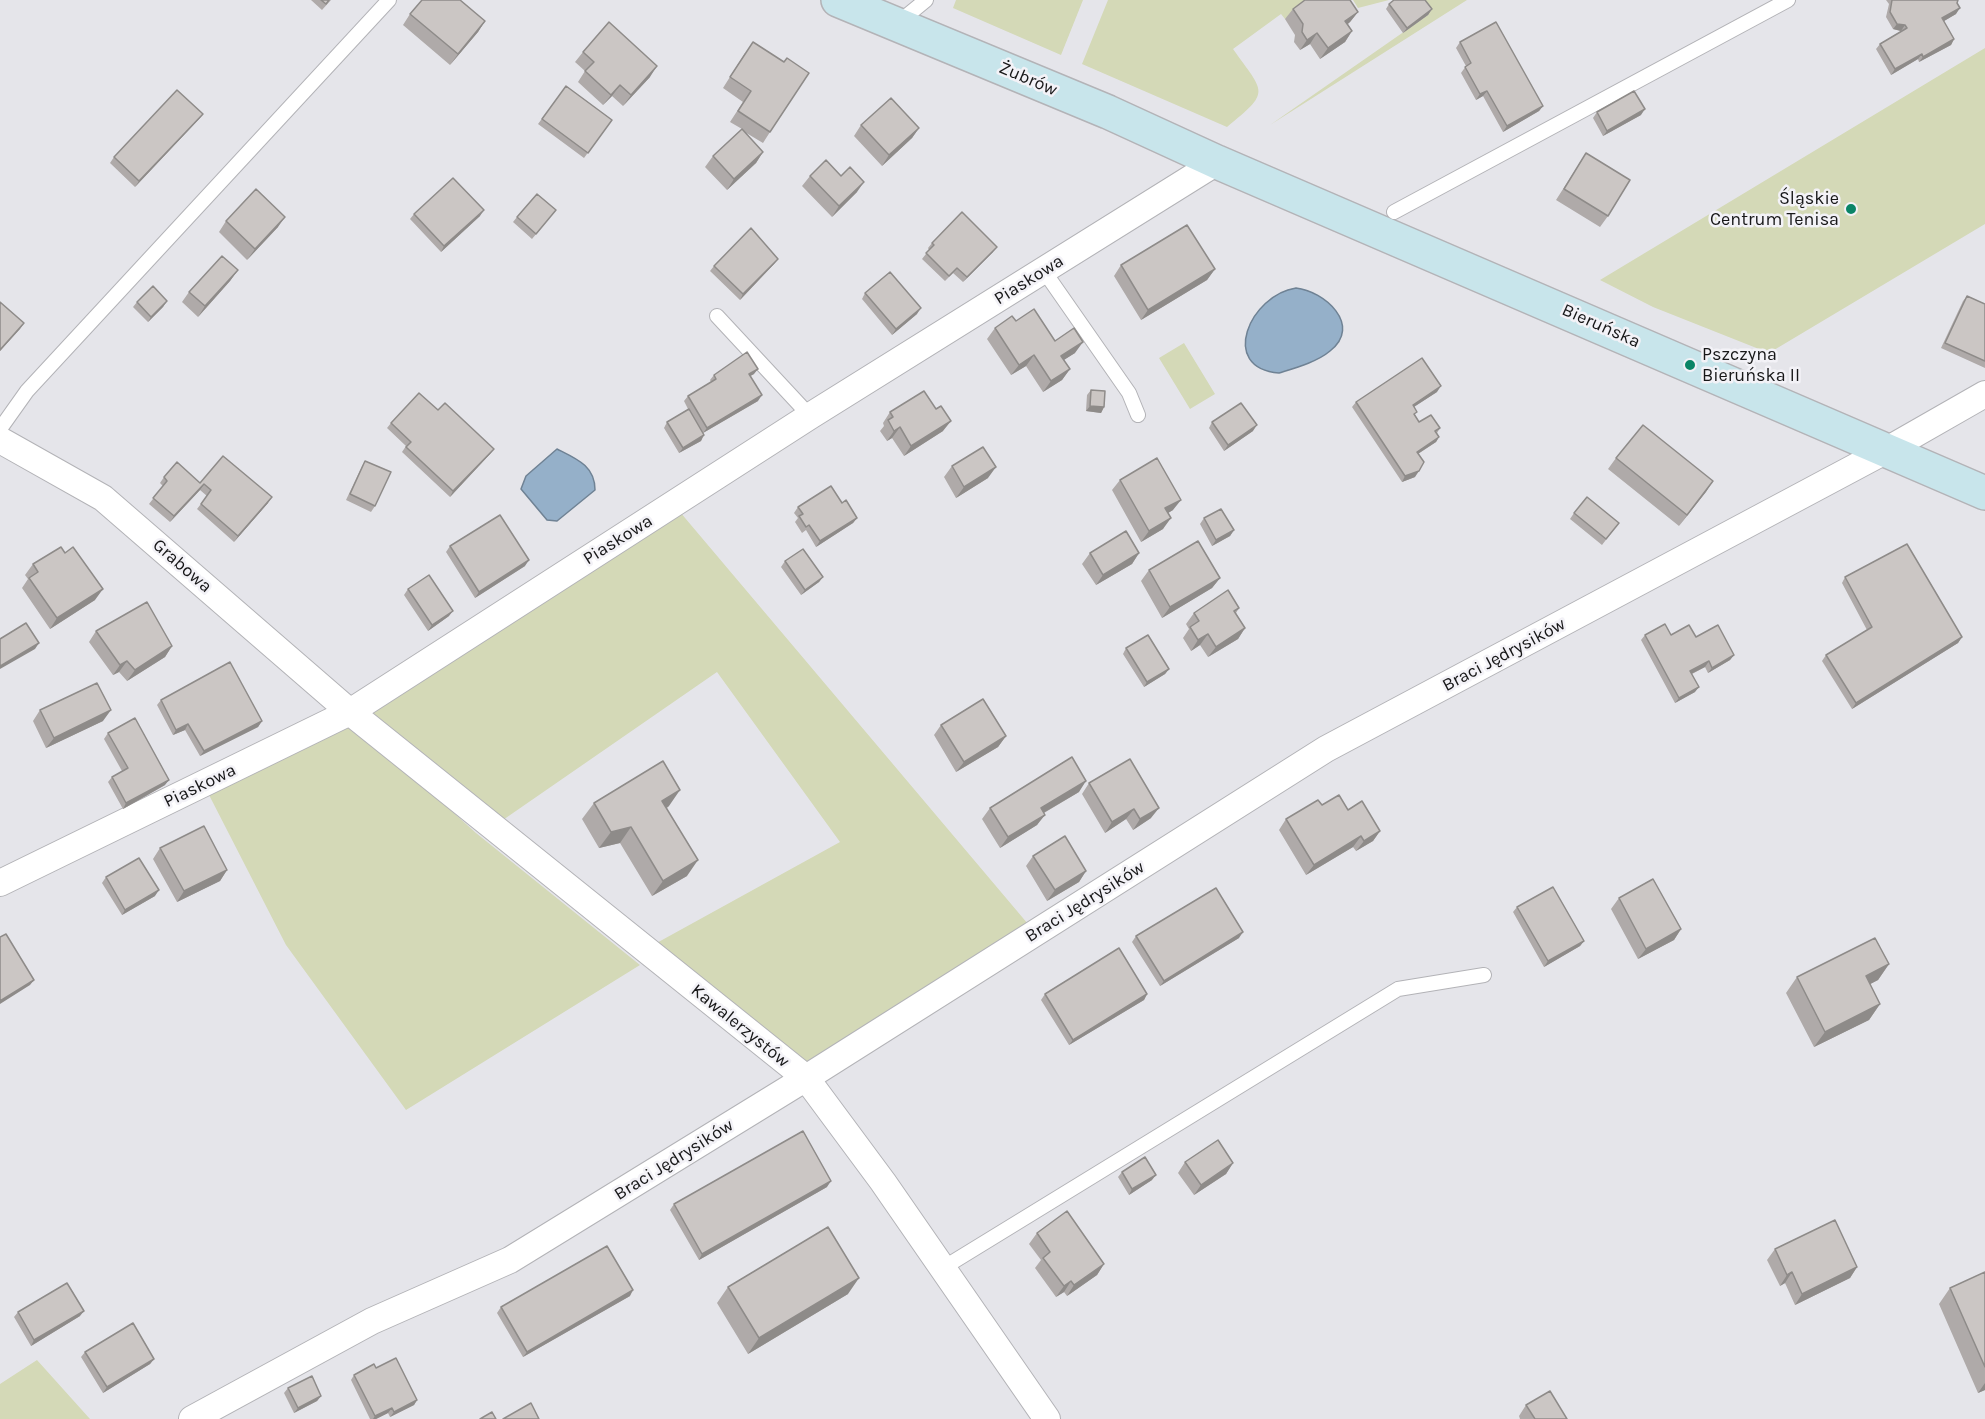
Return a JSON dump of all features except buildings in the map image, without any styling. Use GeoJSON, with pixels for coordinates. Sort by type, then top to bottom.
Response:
{"type":"FeatureCollection","features":[{"type":"Feature","properties":{"kind":"main road","name":"Żubrów"},"geometry":{"type":"LineString","coordinates":[[838,0],[1108,112],[1217,162]]}},
{"type":"Feature","properties":{"kind":"main road","name":"Bieruńska"},"geometry":{"type":"LineString","coordinates":[[1217,162],[1985,493]]}},
{"type":"Feature","properties":{"kind":"street","name":"Piaskowa"},"geometry":{"type":"LineString","coordinates":[[0,883],[350,712],[810,416],[1217,162]]}},
{"type":"Feature","properties":{"kind":"street","name":"Braci Jędrysików"},"geometry":{"type":"LineString","coordinates":[[192,1419],[372,1321],[510,1260],[806,1078],[1326,749],[1887,450],[1985,394]]}},
{"type":"Feature","properties":{"kind":"street","name":"Grabowa"},"geometry":{"type":"LineString","coordinates":[[0,440],[103,498],[350,712]]}},
{"type":"Feature","properties":{"kind":"street","name":"Kawalerzystów"},"geometry":{"type":"LineString","coordinates":[[350,712],[806,1078],[884,1182],[1047,1419]]}},
{"type":"Feature","properties":{"kind":"lane"},"geometry":{"type":"LineString","coordinates":[[0,429],[27,391],[389,0]]}},
{"type":"Feature","properties":{"kind":"lane"},"geometry":{"type":"LineString","coordinates":[[896,24],[926,0]]}},
{"type":"Feature","properties":{"kind":"lane"},"geometry":{"type":"LineString","coordinates":[[1394,212],[1788,0]]}},
{"type":"Feature","properties":{"kind":"lane"},"geometry":{"type":"LineString","coordinates":[[1044,271],[1129,393],[1138,415]]}},
{"type":"Feature","properties":{"kind":"lane"},"geometry":{"type":"LineString","coordinates":[[717,316],[810,416]]}},
{"type":"Feature","properties":{"kind":"lane"},"geometry":{"type":"LineString","coordinates":[[943,1268],[1398,989],[1484,975]]}},
{"type":"Feature","properties":{"kind":"green space"},"geometry":{"type":"Polygon","coordinates":[[[956,0],[1083,0],[1061,55],[953,8],[956,0]]]}},
{"type":"Feature","properties":{"kind":"green space"},"geometry":{"type":"Polygon","coordinates":[[[1108,0],[1313,0],[1285,19],[1281,14],[1233,49],[1252,75],[1258,91],[1257,98],[1251,106],[1227,127],[1082,64],[1108,0]]]}},
{"type":"Feature","properties":{"kind":"green space"},"geometry":{"type":"Polygon","coordinates":[[[1353,0],[1389,0],[1358,8],[1353,0]]]}},
{"type":"Feature","properties":{"kind":"green space"},"geometry":{"type":"Polygon","coordinates":[[[1418,0],[1467,0],[1270,125],[1428,15],[1418,0]]]}},
{"type":"Feature","properties":{"kind":"green space","name":"Śląskie Centrum Tenisa"},"geometry":{"type":"Polygon","coordinates":[[[1985,48],[1985,224],[1769,353],[1653,307],[1600,280],[1985,48]]]}},
{"type":"Feature","properties":{"kind":"green space"},"geometry":{"type":"Polygon","coordinates":[[[1184,343],[1215,394],[1190,409],[1159,358],[1184,343]]]}},
{"type":"Feature","properties":{"kind":"green space"},"geometry":{"type":"Polygon","coordinates":[[[680,512],[1028,924],[806,1068],[653,945],[840,842],[717,672],[500,822],[365,714],[680,512]]]}},
{"type":"Feature","properties":{"kind":"green space"},"geometry":{"type":"Polygon","coordinates":[[[351,720],[476,833],[640,965],[406,1110],[286,945],[208,793],[351,720]]]}},
{"type":"Feature","properties":{"kind":"green space"},"geometry":{"type":"Polygon","coordinates":[[[37,1360],[90,1419],[0,1419],[0,1384],[37,1360]]]}},
{"type":"Feature","properties":{"kind":"water"},"geometry":{"type":"Polygon","coordinates":[[[1296,288],[1318,295],[1336,311],[1343,331],[1339,341],[1325,355],[1299,367],[1279,373],[1260,368],[1249,359],[1245,346],[1247,331],[1254,317],[1265,304],[1280,293],[1296,288]]]}},
{"type":"Feature","properties":{"kind":"water"},"geometry":{"type":"Polygon","coordinates":[[[557,449],[578,460],[588,469],[592,475],[595,490],[557,521],[547,520],[521,489],[526,476],[557,449]]]}},
{"type":"Feature","properties":{"kind":"place","name":"Śląskie Centrum Tenisa"},"geometry":{"type":"Point","coordinates":[1851,209]}},
{"type":"Feature","properties":{"kind":"place","name":"Pszczyna Bieruńska II"},"geometry":{"type":"Point","coordinates":[1690,365]}}]}
